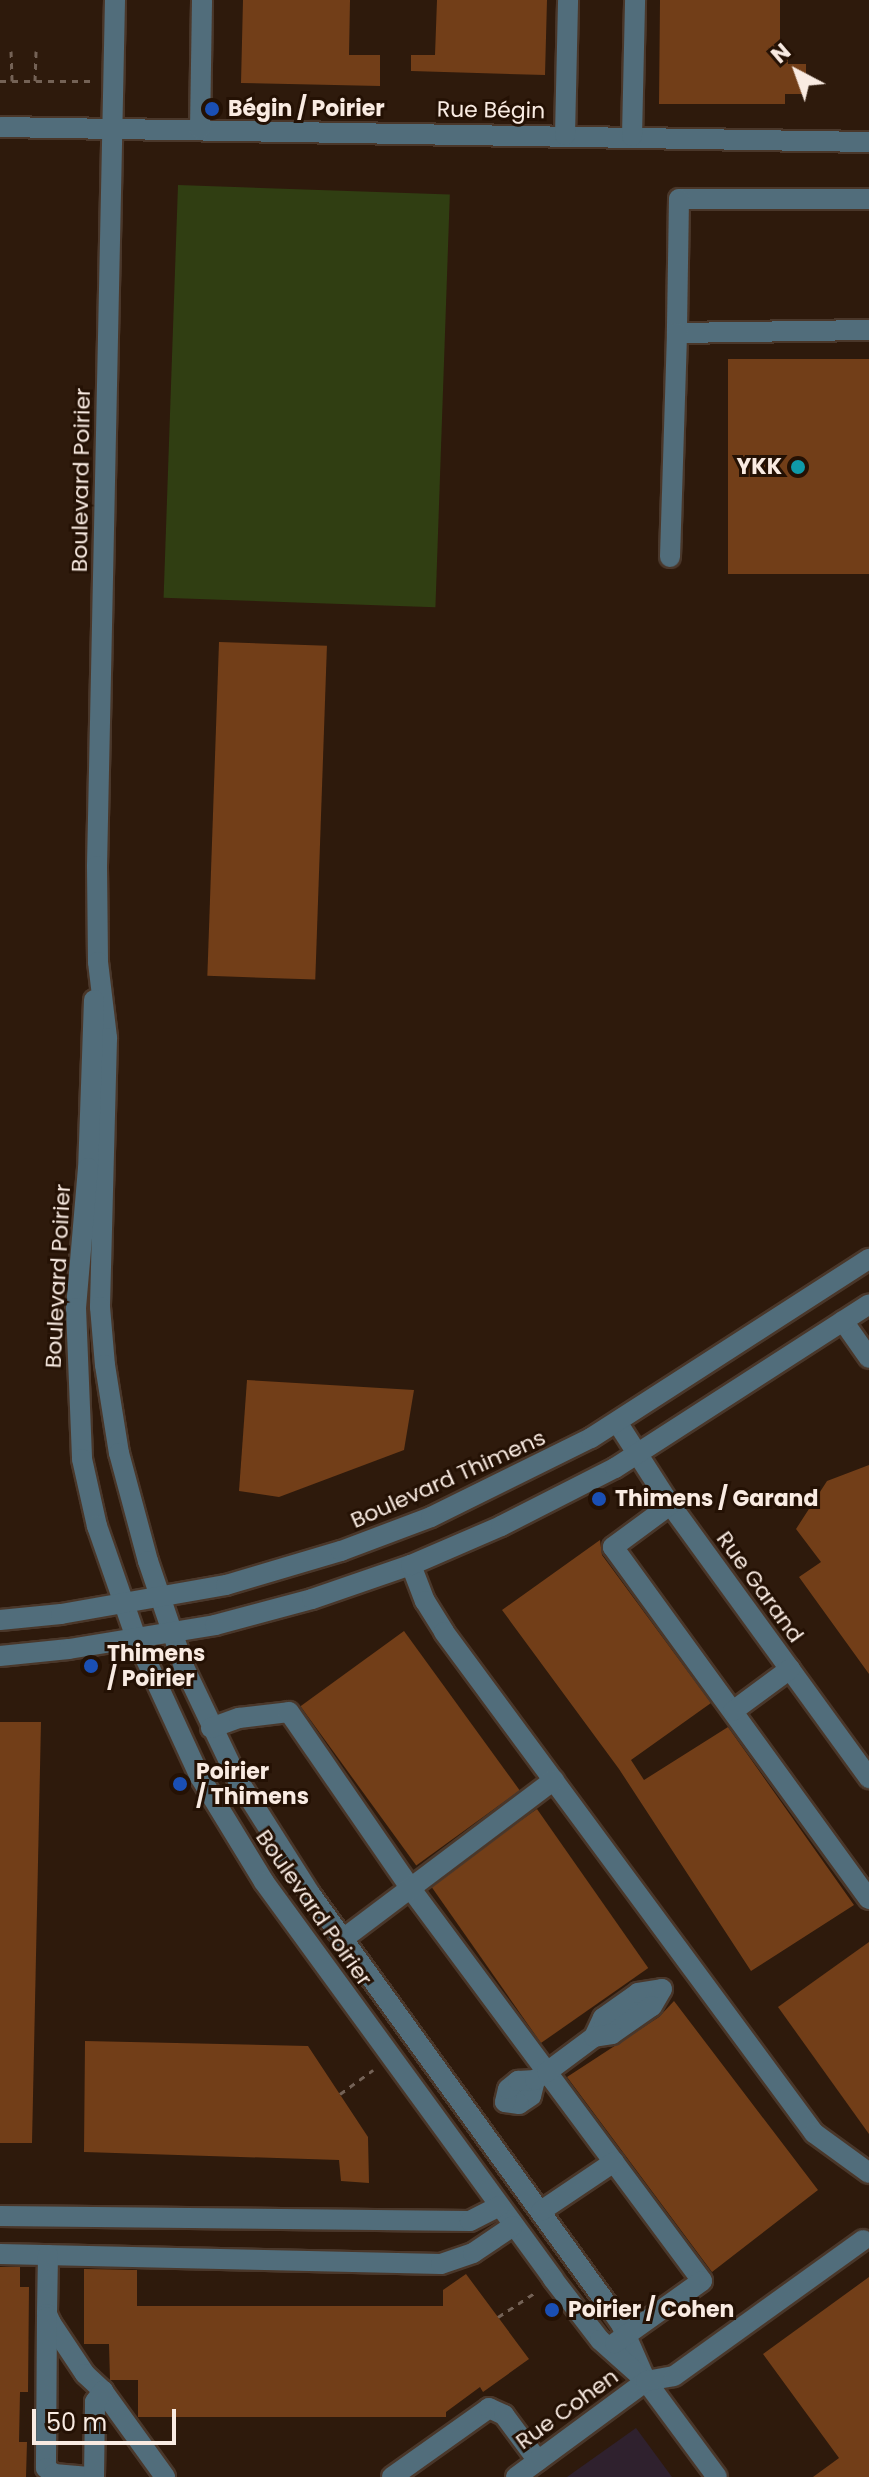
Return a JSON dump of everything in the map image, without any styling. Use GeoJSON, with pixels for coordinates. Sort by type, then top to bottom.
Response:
{"type":"FeatureCollection","features":[{"type":"Feature","properties":{"kind":"street","name":"Boulevard Poirier"},"geometry":{"type":"LineString","coordinates":[[115,0],[97,842],[98,962],[90,1041],[88,1155],[77,1293],[76,1356],[84,1469],[97,1526],[136,1638],[200,1777],[251,1863],[513,2226],[609,2348],[646,2381]]}},
{"type":"Feature","properties":{"kind":"street"},"geometry":{"type":"LineString","coordinates":[[200,129],[202,0]]}},
{"type":"Feature","properties":{"kind":"street"},"geometry":{"type":"LineString","coordinates":[[565,135],[568,0]]}},
{"type":"Feature","properties":{"kind":"street"},"geometry":{"type":"LineString","coordinates":[[632,136],[635,0]]}},
{"type":"Feature","properties":{"kind":"street","name":"Rue Bégin"},"geometry":{"type":"LineString","coordinates":[[0,127],[869,142]]}},
{"type":"Feature","properties":{"kind":"street"},"geometry":{"type":"LineString","coordinates":[[670,557],[679,199],[771,196],[869,199]]}},
{"type":"Feature","properties":{"kind":"street"},"geometry":{"type":"LineString","coordinates":[[677,333],[869,330]]}},
{"type":"Feature","properties":{"kind":"street","name":"Boulevard Poirier"},"geometry":{"type":"LineString","coordinates":[[98,962],[107,1038],[100,1251],[103,1345],[119,1453],[172,1632],[211,1728],[275,1843],[541,2211],[626,2335],[646,2381],[710,2474]]}},
{"type":"Feature","properties":{"kind":"street","name":"Boulevard Thimens"},"geometry":{"type":"LineString","coordinates":[[0,1620],[160,1598],[265,1574],[370,1541],[498,1487],[617,1422],[869,1259]]}},
{"type":"Feature","properties":{"kind":"street"},"geometry":{"type":"LineString","coordinates":[[0,1656],[172,1632],[285,1607],[411,1565],[531,1512],[637,1455],[869,1304]]}},
{"type":"Feature","properties":{"kind":"street"},"geometry":{"type":"LineString","coordinates":[[843,1321],[869,1358]]}},
{"type":"Feature","properties":{"kind":"street","name":"Rue Garand"},"geometry":{"type":"LineString","coordinates":[[617,1422],[670,1505],[869,1778]]}},
{"type":"Feature","properties":{"kind":"street"},"geometry":{"type":"LineString","coordinates":[[670,1505],[613,1547],[869,1899]]}},
{"type":"Feature","properties":{"kind":"street"},"geometry":{"type":"LineString","coordinates":[[411,1565],[425,1601],[444,1632],[814,2133],[869,2173]]}},
{"type":"Feature","properties":{"kind":"street"},"geometry":{"type":"LineString","coordinates":[[733,1711],[790,1669]]}},
{"type":"Feature","properties":{"kind":"street"},"geometry":{"type":"LineString","coordinates":[[211,1728],[239,1718],[289,1712],[541,2076],[614,2162],[702,2281],[609,2348]]}},
{"type":"Feature","properties":{"kind":"street"},"geometry":{"type":"LineString","coordinates":[[343,1939],[554,1780]]}},
{"type":"Feature","properties":{"kind":"street"},"geometry":{"type":"LineString","coordinates":[[477,2123],[505,2102],[508,2089],[518,2081],[541,2076],[594,2037],[612,2034],[652,2006],[662,1989],[692,1968]]}},
{"type":"Feature","properties":{"kind":"street"},"geometry":{"type":"LineString","coordinates":[[541,2211],[614,2162]]}},
{"type":"Feature","properties":{"kind":"street"},"geometry":{"type":"LineString","coordinates":[[0,2216],[470,2221],[499,2206]]}},
{"type":"Feature","properties":{"kind":"street"},"geometry":{"type":"LineString","coordinates":[[0,2254],[451,2263],[473,2253],[513,2226]]}},
{"type":"Feature","properties":{"kind":"street","name":"Rue Cohen"},"geometry":{"type":"LineString","coordinates":[[516,2477],[646,2381],[674,2376],[863,2240]]}},
{"type":"Feature","properties":{"kind":"street"},"geometry":{"type":"LineString","coordinates":[[48,2255],[46,2468],[54,2474],[93,2477],[95,2402],[103,2391]]}},
{"type":"Feature","properties":{"kind":"street"},"geometry":{"type":"LineString","coordinates":[[47,2314],[85,2374],[103,2391],[165,2477]]}},
{"type":"Feature","properties":{"kind":"street"},"geometry":{"type":"LineString","coordinates":[[392,2477],[489,2408],[504,2415],[538,2461]]}},
{"type":"Feature","properties":{"kind":"path"},"geometry":{"type":"LineString","coordinates":[[11,51],[12,81]]}},
{"type":"Feature","properties":{"kind":"path"},"geometry":{"type":"LineString","coordinates":[[35,81],[36,51]]}},
{"type":"Feature","properties":{"kind":"path"},"geometry":{"type":"LineString","coordinates":[[0,81],[93,81]]}},
{"type":"Feature","properties":{"kind":"path"},"geometry":{"type":"LineString","coordinates":[[340,2094],[373,2070]]}},
{"type":"Feature","properties":{"kind":"path"},"geometry":{"type":"LineString","coordinates":[[498,2317],[536,2292]]}},
{"type":"Feature","properties":{"kind":"shaded area"},"geometry":{"type":"Polygon","coordinates":[[[636,2428],[672,2477],[567,2477],[636,2428]]]}},
{"type":"Feature","properties":{"kind":"green space"},"geometry":{"type":"Polygon","coordinates":[[[178,185],[450,194],[435,607],[164,598],[178,185]]]}},
{"type":"Feature","properties":{"kind":"building"},"geometry":{"type":"Polygon","coordinates":[[[243,0],[350,0],[349,55],[380,55],[380,86],[241,83],[243,0]]]}},
{"type":"Feature","properties":{"kind":"building"},"geometry":{"type":"Polygon","coordinates":[[[437,0],[547,0],[545,75],[411,71],[411,55],[435,55],[437,0]]]}},
{"type":"Feature","properties":{"kind":"building"},"geometry":{"type":"Polygon","coordinates":[[[660,0],[780,0],[780,53],[788,53],[788,64],[806,64],[806,94],[785,94],[785,104],[659,104],[660,0]]]}},
{"type":"Feature","properties":{"kind":"building","name":"YKK"},"geometry":{"type":"Polygon","coordinates":[[[728,359],[869,359],[869,574],[728,574],[728,359]]]}},
{"type":"Feature","properties":{"kind":"building"},"geometry":{"type":"Polygon","coordinates":[[[219,642],[327,646],[315,980],[207,976],[219,642]]]}},
{"type":"Feature","properties":{"kind":"building"},"geometry":{"type":"Polygon","coordinates":[[[247,1380],[414,1390],[404,1450],[279,1497],[239,1491],[247,1380]]]}},
{"type":"Feature","properties":{"kind":"building"},"geometry":{"type":"Polygon","coordinates":[[[869,1465],[869,1674],[799,1577],[821,1562],[796,1529],[827,1481],[869,1465]]]}},
{"type":"Feature","properties":{"kind":"building"},"geometry":{"type":"Polygon","coordinates":[[[600,1540],[602,1555],[711,1703],[631,1760],[644,1780],[728,1727],[854,1905],[751,1971],[619,1769],[502,1610],[600,1540]]]}},
{"type":"Feature","properties":{"kind":"building"},"geometry":{"type":"Polygon","coordinates":[[[404,1631],[520,1790],[416,1866],[300,1706],[404,1631]]]}},
{"type":"Feature","properties":{"kind":"building"},"geometry":{"type":"Polygon","coordinates":[[[0,1722],[41,1722],[32,2143],[0,2143],[0,1722]]]}},
{"type":"Feature","properties":{"kind":"building"},"geometry":{"type":"Polygon","coordinates":[[[537,1809],[648,1968],[541,2043],[430,1884],[537,1809]]]}},
{"type":"Feature","properties":{"kind":"building"},"geometry":{"type":"Polygon","coordinates":[[[869,1942],[869,2134],[778,2007],[869,1942]]]}},
{"type":"Feature","properties":{"kind":"building"},"geometry":{"type":"Polygon","coordinates":[[[674,2001],[818,2190],[712,2272],[567,2077],[659,2017],[674,2001]]]}},
{"type":"Feature","properties":{"kind":"building"},"geometry":{"type":"Polygon","coordinates":[[[85,2041],[308,2046],[368,2137],[369,2183],[341,2181],[339,2160],[84,2152],[85,2041]]]}},
{"type":"Feature","properties":{"kind":"building"},"geometry":{"type":"Polygon","coordinates":[[[0,2267],[20,2267],[20,2287],[29,2287],[28,2392],[20,2392],[19,2442],[27,2442],[26,2477],[0,2477],[0,2267]]]}},
{"type":"Feature","properties":{"kind":"building"},"geometry":{"type":"Polygon","coordinates":[[[84,2269],[137,2270],[137,2306],[443,2306],[443,2290],[466,2274],[529,2359],[483,2392],[480,2387],[446,2412],[446,2417],[138,2417],[138,2380],[110,2380],[109,2344],[84,2344],[84,2269]]]}},
{"type":"Feature","properties":{"kind":"building"},"geometry":{"type":"Polygon","coordinates":[[[869,2277],[869,2477],[813,2477],[839,2458],[763,2354],[869,2277]]]}},
{"type":"Feature","properties":{"kind":"place","name":"Bégin / Poirier"},"geometry":{"type":"Point","coordinates":[212,109]}},
{"type":"Feature","properties":{"kind":"place","name":"YKK"},"geometry":{"type":"Point","coordinates":[798,467]}},
{"type":"Feature","properties":{"kind":"place","name":"Thimens / Garand"},"geometry":{"type":"Point","coordinates":[599,1499]}},
{"type":"Feature","properties":{"kind":"place","name":"Thimens / Poirier"},"geometry":{"type":"Point","coordinates":[91,1666]}},
{"type":"Feature","properties":{"kind":"place","name":"Poirier / Thimens"},"geometry":{"type":"Point","coordinates":[180,1784]}},
{"type":"Feature","properties":{"kind":"place","name":"Poirier / Cohen"},"geometry":{"type":"Point","coordinates":[552,2310]}}]}
